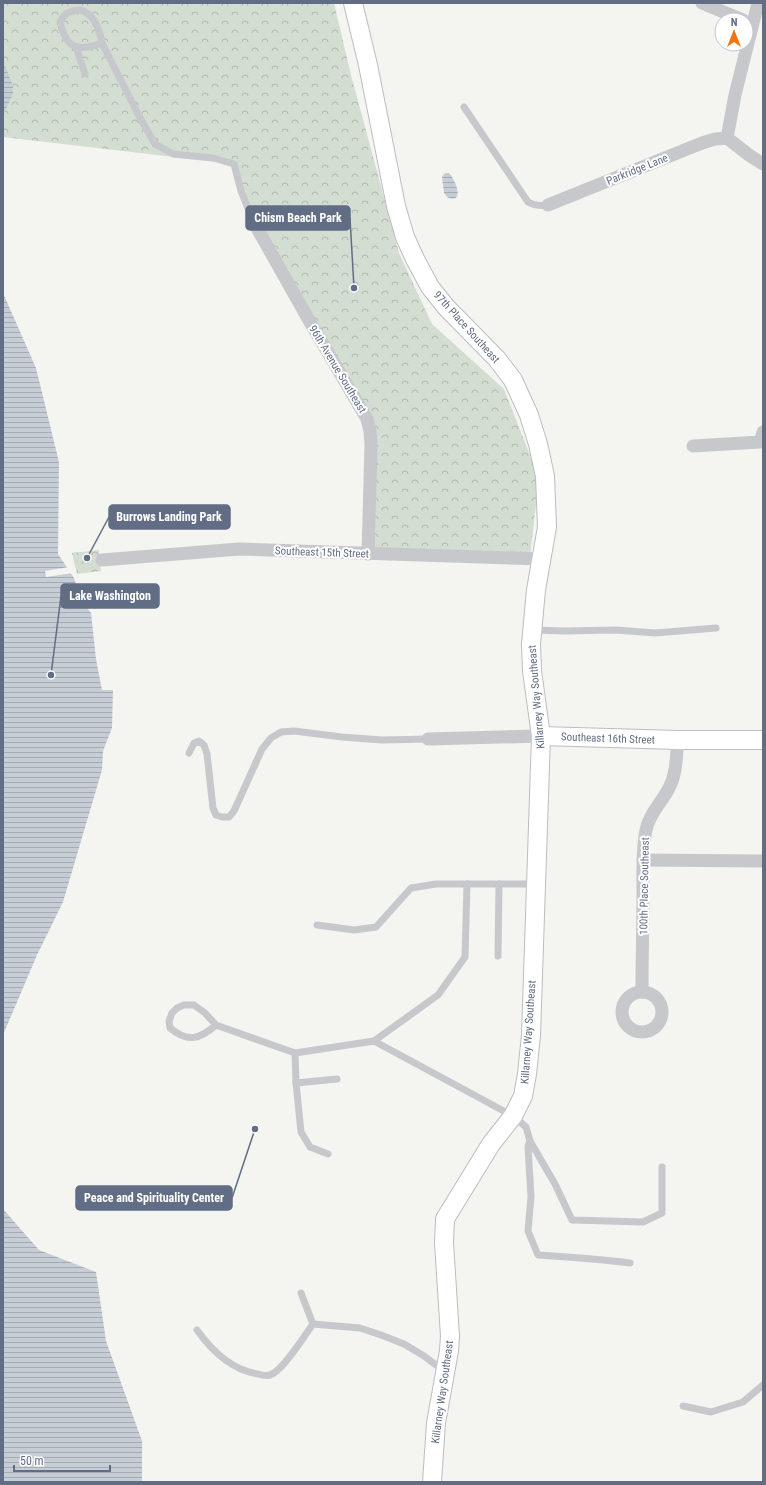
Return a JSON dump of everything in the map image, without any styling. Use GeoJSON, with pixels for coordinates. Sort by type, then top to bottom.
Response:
{"type":"FeatureCollection","features":[{"type":"Feature","properties":{"kind":"street","name":"97th Place Southeast"},"geometry":{"type":"LineString","coordinates":[[353,3],[368,65],[396,206],[405,237],[430,286],[446,307],[497,359],[513,380],[529,415],[538,444],[544,476],[546,527],[542,559]]}},
{"type":"Feature","properties":{"kind":"street"},"geometry":{"type":"LineString","coordinates":[[702,3],[723,12]]}},
{"type":"Feature","properties":{"kind":"street"},"geometry":{"type":"LineString","coordinates":[[753,12],[758,3]]}},
{"type":"Feature","properties":{"kind":"street"},"geometry":{"type":"LineString","coordinates":[[742,52],[727,138],[763,164]]}},
{"type":"Feature","properties":{"kind":"street","name":"Parkridge Lane"},"geometry":{"type":"LineString","coordinates":[[548,204],[702,143],[715,139],[727,138]]}},
{"type":"Feature","properties":{"kind":"street","name":"96th Avenue Southeast"},"geometry":{"type":"LineString","coordinates":[[253,221],[367,419],[371,445],[368,554]]}},
{"type":"Feature","properties":{"kind":"street"},"geometry":{"type":"LineString","coordinates":[[693,446],[760,442],[763,432]]}},
{"type":"Feature","properties":{"kind":"street","name":"Southeast 15th Street"},"geometry":{"type":"LineString","coordinates":[[102,560],[239,549],[542,559]]}},
{"type":"Feature","properties":{"kind":"street","name":"Killarney Way Southeast"},"geometry":{"type":"LineString","coordinates":[[432,1482],[436,1423],[450,1336],[444,1243],[445,1219],[491,1144],[513,1116],[523,1096],[527,1074],[530,1035],[541,736],[532,671],[531,644],[536,590],[542,559]]}},
{"type":"Feature","properties":{"kind":"street","name":"Southeast 16th Street"},"geometry":{"type":"LineString","coordinates":[[428,739],[541,736],[678,740],[763,740]]}},
{"type":"Feature","properties":{"kind":"street","name":"100th Place Southeast"},"geometry":{"type":"LineString","coordinates":[[642,992],[643,860],[647,822],[670,786],[674,774],[678,740]]}},
{"type":"Feature","properties":{"kind":"street"},"geometry":{"type":"LineString","coordinates":[[643,860],[763,861]]}},
{"type":"Feature","properties":{"kind":"lane"},"geometry":{"type":"LineString","coordinates":[[102,43],[85,48],[70,45],[65,39],[60,22],[63,16],[68,12],[86,12],[93,19],[99,29],[102,43],[155,144],[172,154],[213,158],[234,164],[241,191],[253,221]]}},
{"type":"Feature","properties":{"kind":"lane"},"geometry":{"type":"LineString","coordinates":[[76,47],[85,74]]}},
{"type":"Feature","properties":{"kind":"lane"},"geometry":{"type":"LineString","coordinates":[[464,107],[528,202],[533,205],[540,206],[548,204]]}},
{"type":"Feature","properties":{"kind":"lane"},"geometry":{"type":"LineString","coordinates":[[532,630],[616,630],[655,633],[716,628]]}},
{"type":"Feature","properties":{"kind":"lane"},"geometry":{"type":"LineString","coordinates":[[189,753],[194,743],[199,742],[204,745],[207,754],[213,808],[216,815],[229,817],[234,811],[262,749],[271,738],[281,732],[294,731],[382,740],[428,739]]}},
{"type":"Feature","properties":{"kind":"lane"},"geometry":{"type":"LineString","coordinates":[[317,925],[354,930],[376,927],[411,888],[436,884],[536,884]]}},
{"type":"Feature","properties":{"kind":"lane"},"geometry":{"type":"LineString","coordinates":[[216,1025],[206,1034],[192,1038],[179,1036],[170,1028],[169,1020],[172,1013],[177,1008],[184,1005],[194,1005],[205,1013],[216,1025],[295,1053],[374,1041],[438,995],[465,957],[467,884]]}},
{"type":"Feature","properties":{"kind":"lane"},"geometry":{"type":"LineString","coordinates":[[498,956],[499,884]]}},
{"type":"Feature","properties":{"kind":"lane"},"geometry":{"type":"LineString","coordinates":[[374,1041],[513,1116],[526,1127],[530,1141],[555,1184],[572,1220],[643,1222],[662,1213],[662,1167]]}},
{"type":"Feature","properties":{"kind":"lane"},"geometry":{"type":"LineString","coordinates":[[295,1053],[296,1083],[301,1132],[310,1147],[328,1154]]}},
{"type":"Feature","properties":{"kind":"lane"},"geometry":{"type":"LineString","coordinates":[[296,1083],[337,1079]]}},
{"type":"Feature","properties":{"kind":"lane"},"geometry":{"type":"LineString","coordinates":[[530,1141],[528,1146],[531,1197],[528,1231],[538,1255],[630,1263]]}},
{"type":"Feature","properties":{"kind":"lane"},"geometry":{"type":"LineString","coordinates":[[302,1293],[313,1324]]}},
{"type":"Feature","properties":{"kind":"lane"},"geometry":{"type":"LineString","coordinates":[[313,1324],[360,1328],[381,1335],[404,1344],[424,1356],[445,1373]]}},
{"type":"Feature","properties":{"kind":"lane"},"geometry":{"type":"LineString","coordinates":[[197,1330],[220,1357],[249,1373],[270,1375],[288,1359],[313,1324]]}},
{"type":"Feature","properties":{"kind":"lane"},"geometry":{"type":"LineString","coordinates":[[682,1406],[711,1412],[743,1402],[763,1385]]}},
{"type":"Feature","properties":{"kind":"green space"},"geometry":{"type":"Polygon","coordinates":[[[3,3],[334,3],[351,75],[399,253],[432,324],[504,389],[539,478],[530,557],[368,554],[370,431],[253,221],[234,164],[3,137],[3,3]]]}},
{"type":"Feature","properties":{"kind":"green space"},"geometry":{"type":"Polygon","coordinates":[[[99,550],[101,571],[77,574],[72,553],[99,550]]]}},
{"type":"Feature","properties":{"kind":"shaded area"},"geometry":{"type":"Polygon","coordinates":[[[3,62],[13,85],[13,94],[3,115],[3,62]]]}},
{"type":"Feature","properties":{"kind":"shaded area"},"geometry":{"type":"Polygon","coordinates":[[[445,173],[449,173],[456,185],[458,195],[453,199],[447,197],[444,193],[442,177],[445,173]]]}},
{"type":"Feature","properties":{"kind":"shaded area"},"geometry":{"type":"Polygon","coordinates":[[[3,293],[36,368],[59,462],[58,554],[74,578],[81,600],[91,613],[96,659],[102,690],[113,690],[112,728],[103,751],[102,770],[63,902],[37,955],[3,1035],[3,293]]]}},
{"type":"Feature","properties":{"kind":"shaded area"},"geometry":{"type":"Polygon","coordinates":[[[3,1209],[39,1250],[96,1272],[106,1341],[142,1441],[142,1482],[3,1482],[3,1209]]]}},
{"type":"Feature","properties":{"kind":"pier"},"geometry":{"type":"Polygon","coordinates":[[[69,567],[73,573],[46,577],[45,571],[69,567]]]}},
{"type":"Feature","properties":{"kind":"place","name":"Chism Beach Park"},"geometry":{"type":"Point","coordinates":[354,288]}},
{"type":"Feature","properties":{"kind":"place","name":"Burrows Landing Park"},"geometry":{"type":"Point","coordinates":[87,558]}},
{"type":"Feature","properties":{"kind":"place","name":"Lake Washington"},"geometry":{"type":"Point","coordinates":[51,675]}},
{"type":"Feature","properties":{"kind":"place","name":"Peace and Spirituality Center"},"geometry":{"type":"Point","coordinates":[255,1129]}}]}
